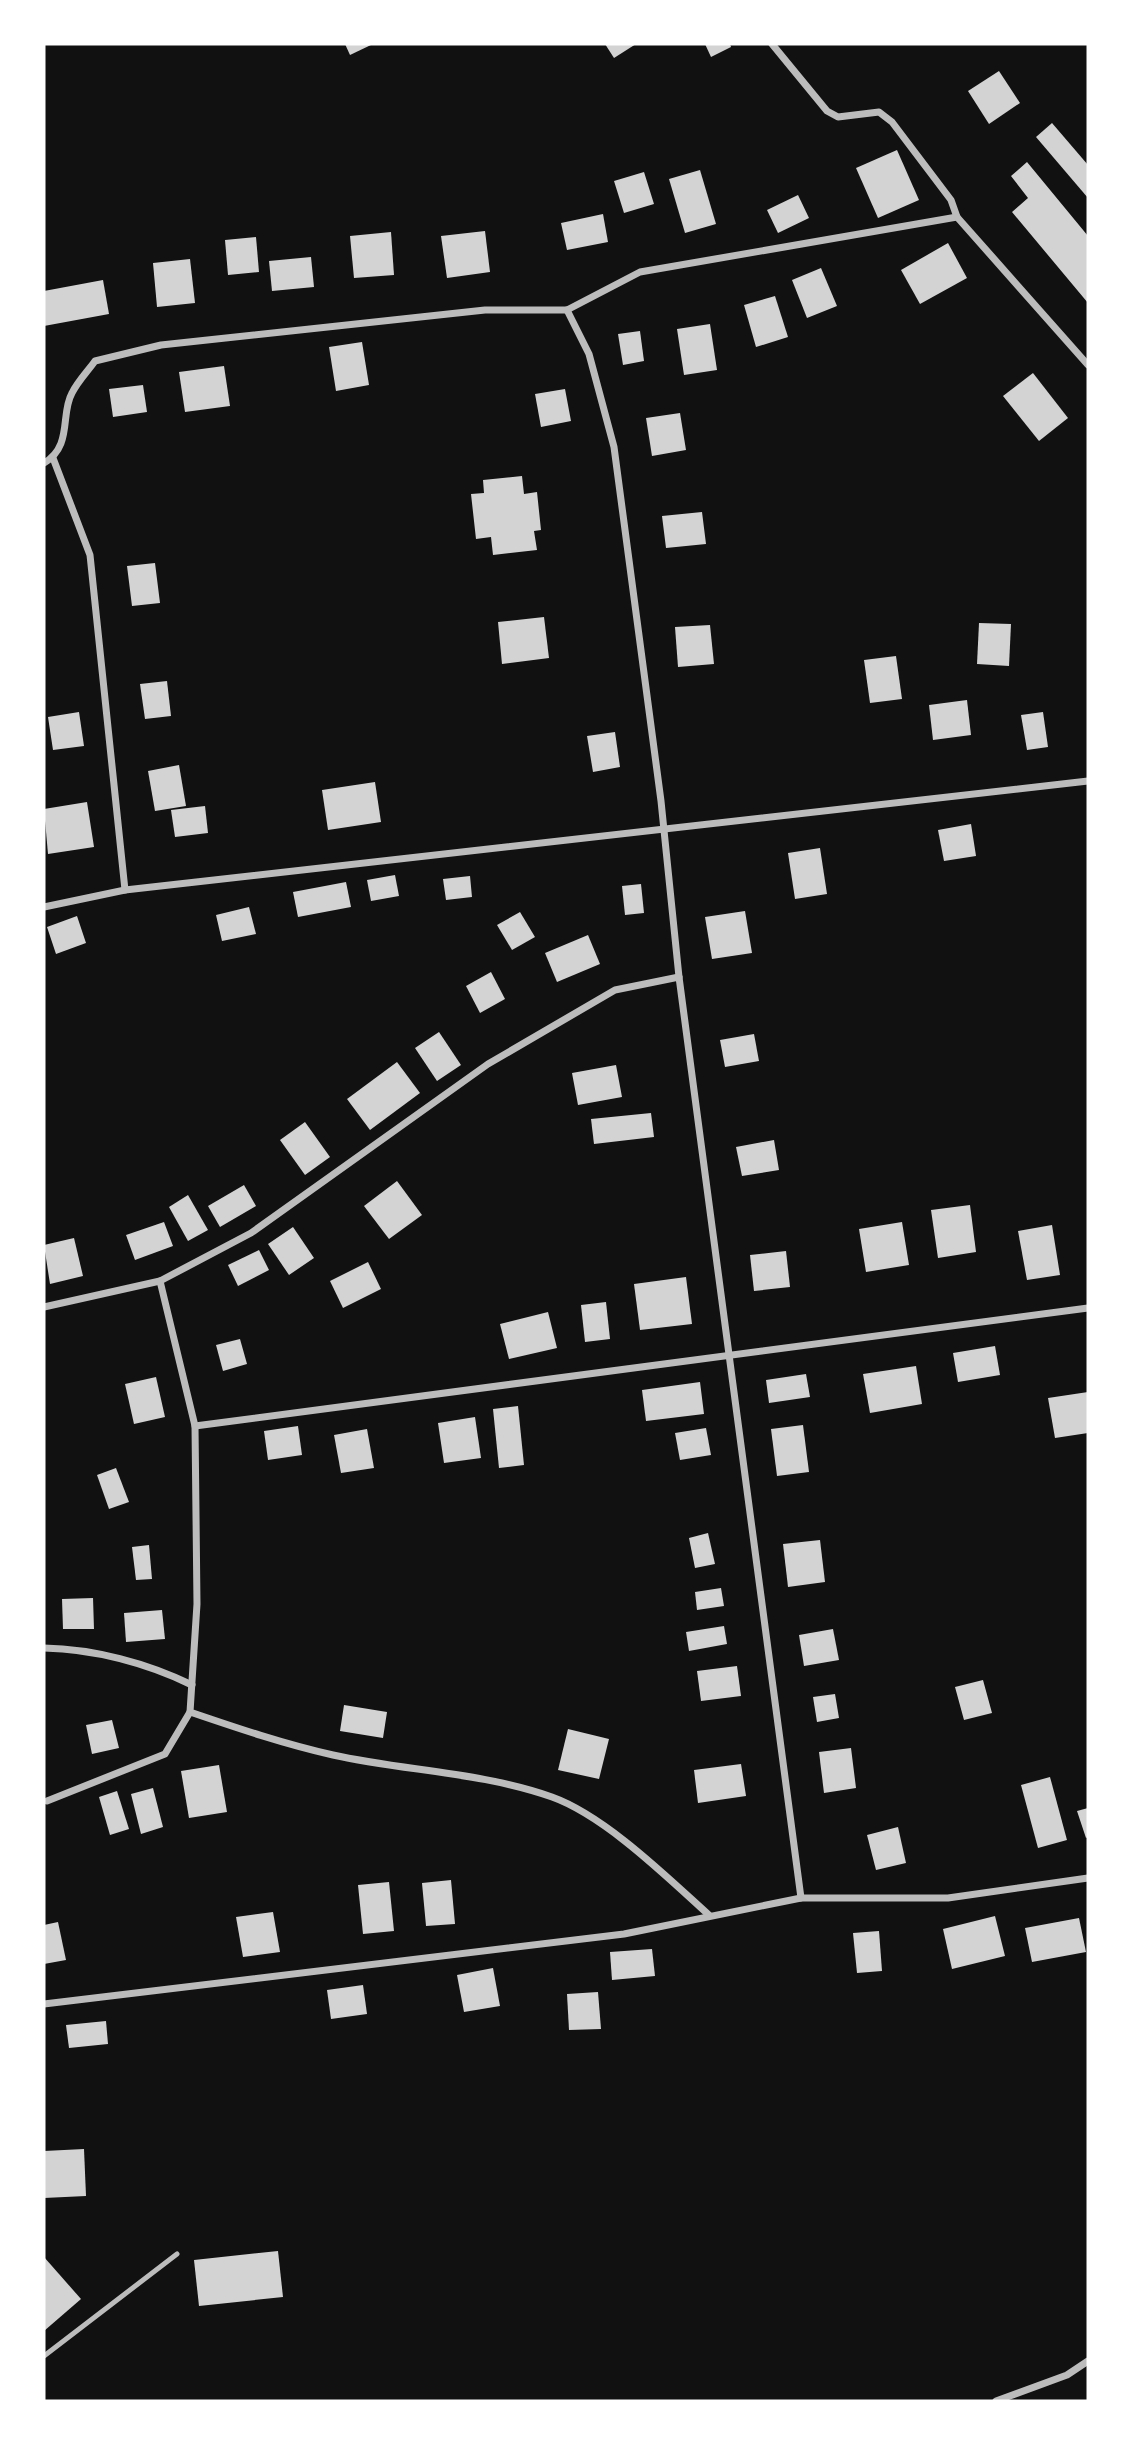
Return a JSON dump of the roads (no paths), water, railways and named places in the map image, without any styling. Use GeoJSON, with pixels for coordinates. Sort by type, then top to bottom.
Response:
{"type":"FeatureCollection","features":[{"type":"Feature","properties":{"kind":"street"},"geometry":{"type":"LineString","coordinates":[[772,44],[827,111],[838,117],[879,112],[892,121],[951,200],[957,217],[1088,365]]}},
{"type":"Feature","properties":{"kind":"street"},"geometry":{"type":"LineString","coordinates":[[44,463],[53,457],[67,426],[70,395],[95,361],[161,345],[485,310],[567,310],[640,272],[957,217]]}},
{"type":"Feature","properties":{"kind":"street"},"geometry":{"type":"LineString","coordinates":[[567,310],[589,354],[614,447],[664,830],[679,977],[731,1353],[801,1898]]}},
{"type":"Feature","properties":{"kind":"street"},"geometry":{"type":"LineString","coordinates":[[53,457],[90,555],[125,890]]}},
{"type":"Feature","properties":{"kind":"street"},"geometry":{"type":"LineString","coordinates":[[44,907],[125,890],[1088,781]]}},
{"type":"Feature","properties":{"kind":"street"},"geometry":{"type":"LineString","coordinates":[[44,1307],[160,1281],[251,1233],[488,1064],[615,990],[679,977]]}},
{"type":"Feature","properties":{"kind":"street"},"geometry":{"type":"LineString","coordinates":[[47,1801],[166,1754],[190,1712],[197,1604],[195,1426],[160,1281]]}},
{"type":"Feature","properties":{"kind":"street"},"geometry":{"type":"LineString","coordinates":[[195,1426],[731,1353],[1088,1308]]}},
{"type":"Feature","properties":{"kind":"street"},"geometry":{"type":"LineString","coordinates":[[44,1648],[131,1662],[192,1685]]}},
{"type":"Feature","properties":{"kind":"street"},"geometry":{"type":"LineString","coordinates":[[190,1712],[333,1755],[482,1778],[554,1798],[607,1829],[650,1861],[709,1915]]}},
{"type":"Feature","properties":{"kind":"street"},"geometry":{"type":"LineString","coordinates":[[44,2004],[624,1934],[801,1898],[948,1898],[1088,1878]]}},
{"type":"Feature","properties":{"kind":"street"},"geometry":{"type":"LineString","coordinates":[[996,2401],[1067,2375],[1088,2361]]}},
{"type":"Feature","properties":{"kind":"lane"},"geometry":{"type":"LineString","coordinates":[[44,2356],[177,2254]]}}]}
